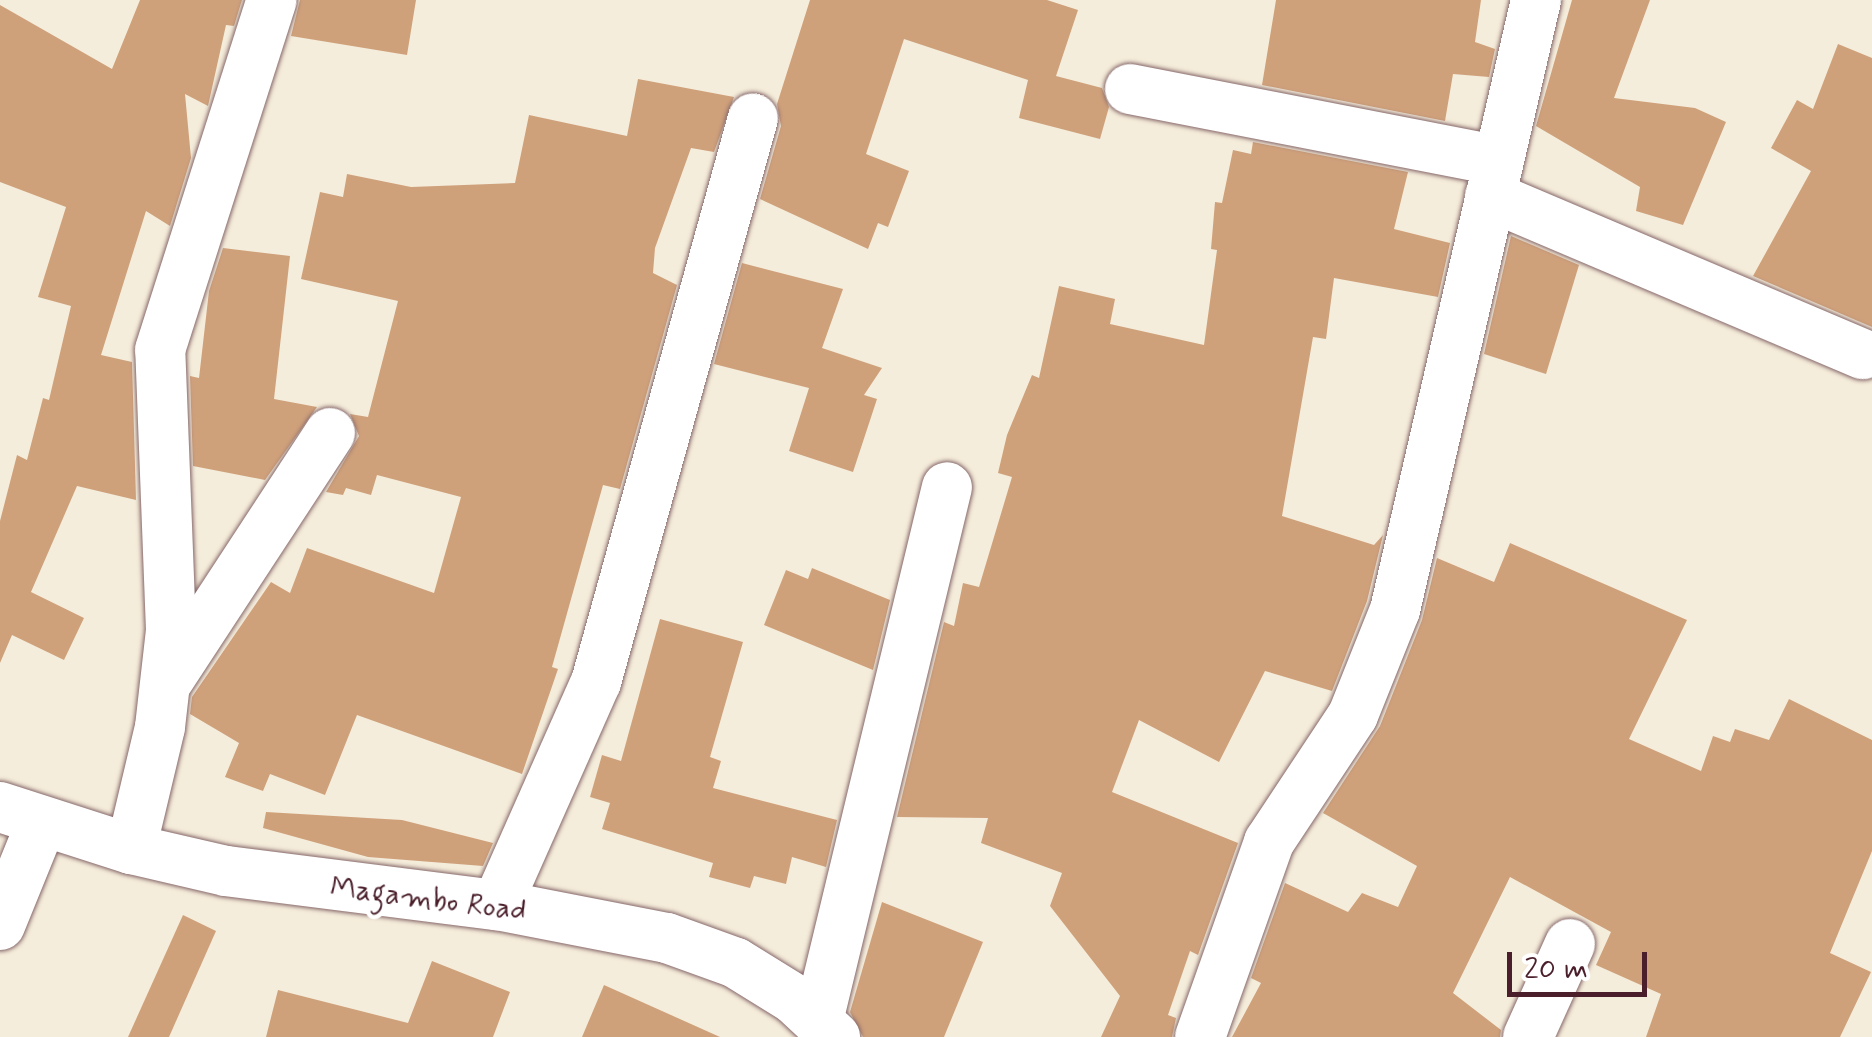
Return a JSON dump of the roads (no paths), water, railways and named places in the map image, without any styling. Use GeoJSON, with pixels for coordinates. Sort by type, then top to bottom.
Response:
{"type":"FeatureCollection","features":[{"type":"Feature","properties":{"kind":"street"},"geometry":{"type":"LineString","coordinates":[[131,849],[167,682],[160,350],[272,0]]}},
{"type":"Feature","properties":{"kind":"street"},"geometry":{"type":"LineString","coordinates":[[1200,1037],[1269,842],[1353,715],[1380,654],[1408,563],[1536,0]]}},
{"type":"Feature","properties":{"kind":"street"},"geometry":{"type":"LineString","coordinates":[[1130,89],[1493,178],[1864,354]]}},
{"type":"Feature","properties":{"kind":"street"},"geometry":{"type":"LineString","coordinates":[[497,906],[596,682],[753,118]]}},
{"type":"Feature","properties":{"kind":"street"},"geometry":{"type":"LineString","coordinates":[[167,682],[330,432]]}},
{"type":"Feature","properties":{"kind":"street"},"geometry":{"type":"LineString","coordinates":[[826,1029],[946,488]]}},
{"type":"Feature","properties":{"kind":"street"},"geometry":{"type":"LineString","coordinates":[[0,925],[20,815]]}},
{"type":"Feature","properties":{"kind":"street","name":"Magambo Road"},"geometry":{"type":"LineString","coordinates":[[20,815],[131,849],[329,888],[497,906],[684,944],[736,963],[826,1029]]}},
{"type":"Feature","properties":{"kind":"street"},"geometry":{"type":"LineString","coordinates":[[1528,1037],[1570,944]]}}]}
